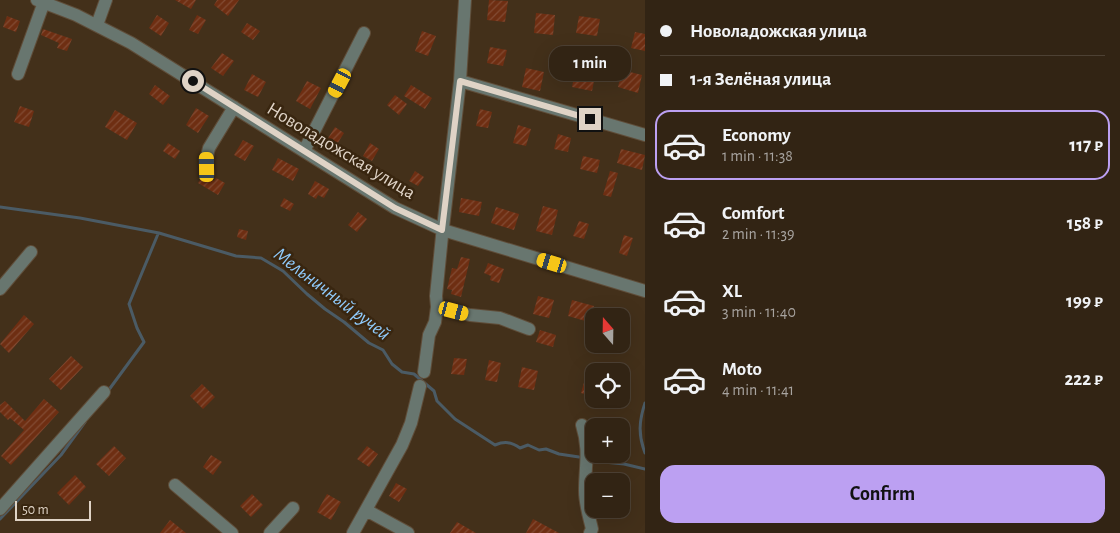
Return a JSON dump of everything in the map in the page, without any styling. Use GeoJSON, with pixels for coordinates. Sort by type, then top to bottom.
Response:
{"type":"FeatureCollection","features":[{"type":"Feature","properties":{"kind":"street"},"geometry":{"type":"LineString","coordinates":[[97,25],[106,0]]}},
{"type":"Feature","properties":{"kind":"street"},"geometry":{"type":"LineString","coordinates":[[424,372],[429,335],[435,322],[437,306],[436,296],[442,230],[460,81],[465,0]]}},
{"type":"Feature","properties":{"kind":"street"},"geometry":{"type":"LineString","coordinates":[[18,74],[41,1]]}},
{"type":"Feature","properties":{"kind":"street","name":"Новоладожская улица"},"geometry":{"type":"LineString","coordinates":[[41,1],[131,42],[395,208],[442,230],[645,291]]}},
{"type":"Feature","properties":{"kind":"street"},"geometry":{"type":"LineString","coordinates":[[304,151],[364,33]]}},
{"type":"Feature","properties":{"kind":"street"},"geometry":{"type":"LineString","coordinates":[[460,81],[645,135]]}},
{"type":"Feature","properties":{"kind":"street"},"geometry":{"type":"LineString","coordinates":[[207,167],[209,148],[234,107]]}},
{"type":"Feature","properties":{"kind":"street"},"geometry":{"type":"LineString","coordinates":[[0,288],[31,252]]}},
{"type":"Feature","properties":{"kind":"street"},"geometry":{"type":"LineString","coordinates":[[437,306],[470,315],[500,318],[529,329]]}},
{"type":"Feature","properties":{"kind":"street"},"geometry":{"type":"LineString","coordinates":[[353,533],[407,434],[420,386]]}},
{"type":"Feature","properties":{"kind":"street"},"geometry":{"type":"LineString","coordinates":[[0,509],[104,392]]}},
{"type":"Feature","properties":{"kind":"street"},"geometry":{"type":"LineString","coordinates":[[582,425],[587,440],[585,490],[586,509],[592,529],[590,533]]}},
{"type":"Feature","properties":{"kind":"street"},"geometry":{"type":"LineString","coordinates":[[176,485],[232,533]]}},
{"type":"Feature","properties":{"kind":"street"},"geometry":{"type":"LineString","coordinates":[[270,533],[293,508]]}},
{"type":"Feature","properties":{"kind":"street"},"geometry":{"type":"LineString","coordinates":[[366,510],[408,533]]}},
{"type":"Feature","properties":{"kind":"building"},"geometry":{"type":"Polygon","coordinates":[[[175,0],[196,0],[191,9],[175,0]]]}},
{"type":"Feature","properties":{"kind":"building"},"geometry":{"type":"Polygon","coordinates":[[[217,0],[239,0],[228,16],[214,5],[217,0]]]}},
{"type":"Feature","properties":{"kind":"building"},"geometry":{"type":"Polygon","coordinates":[[[489,0],[508,1],[505,22],[487,20],[489,0]]]}},
{"type":"Feature","properties":{"kind":"building"},"geometry":{"type":"Polygon","coordinates":[[[536,13],[555,15],[553,35],[534,33],[536,13]]]}},
{"type":"Feature","properties":{"kind":"building"},"geometry":{"type":"Polygon","coordinates":[[[157,15],[169,23],[161,36],[149,28],[157,15]]]}},
{"type":"Feature","properties":{"kind":"building"},"geometry":{"type":"Polygon","coordinates":[[[197,15],[206,20],[198,34],[189,30],[197,15]]]}},
{"type":"Feature","properties":{"kind":"building"},"geometry":{"type":"Polygon","coordinates":[[[7,16],[20,21],[16,32],[3,27],[7,16]]]}},
{"type":"Feature","properties":{"kind":"building"},"geometry":{"type":"Polygon","coordinates":[[[579,16],[600,19],[597,36],[576,33],[579,16]]]}},
{"type":"Feature","properties":{"kind":"building"},"geometry":{"type":"Polygon","coordinates":[[[247,23],[260,31],[253,40],[241,32],[247,23]]]}},
{"type":"Feature","properties":{"kind":"building"},"geometry":{"type":"Polygon","coordinates":[[[43,29],[72,39],[67,51],[57,48],[59,43],[41,35],[43,29]]]}},
{"type":"Feature","properties":{"kind":"building"},"geometry":{"type":"Polygon","coordinates":[[[422,31],[436,36],[428,56],[415,51],[422,31]]]}},
{"type":"Feature","properties":{"kind":"building"},"geometry":{"type":"Polygon","coordinates":[[[635,32],[645,34],[645,51],[631,48],[635,32]]]}},
{"type":"Feature","properties":{"kind":"building"},"geometry":{"type":"Polygon","coordinates":[[[490,47],[507,50],[503,66],[487,63],[490,47]]]}},
{"type":"Feature","properties":{"kind":"building"},"geometry":{"type":"Polygon","coordinates":[[[222,53],[234,61],[223,76],[211,68],[222,53]]]}},
{"type":"Feature","properties":{"kind":"building"},"geometry":{"type":"Polygon","coordinates":[[[577,62],[597,67],[592,91],[572,87],[577,62]]]}},
{"type":"Feature","properties":{"kind":"building"},"geometry":{"type":"Polygon","coordinates":[[[526,68],[544,72],[540,91],[522,87],[526,68]]]}},
{"type":"Feature","properties":{"kind":"building"},"geometry":{"type":"Polygon","coordinates":[[[622,70],[642,75],[638,93],[618,87],[622,70]]]}},
{"type":"Feature","properties":{"kind":"building"},"geometry":{"type":"Polygon","coordinates":[[[252,74],[266,82],[258,97],[244,90],[252,74]]]}},
{"type":"Feature","properties":{"kind":"building"},"geometry":{"type":"Polygon","coordinates":[[[307,81],[321,88],[310,109],[296,101],[307,81]]]}},
{"type":"Feature","properties":{"kind":"building"},"geometry":{"type":"Polygon","coordinates":[[[155,85],[170,96],[163,105],[149,94],[155,85]]]}},
{"type":"Feature","properties":{"kind":"building"},"geometry":{"type":"Polygon","coordinates":[[[411,85],[432,98],[425,109],[404,96],[411,85]]]}},
{"type":"Feature","properties":{"kind":"building"},"geometry":{"type":"Polygon","coordinates":[[[395,95],[407,104],[399,115],[387,105],[395,95]]]}},
{"type":"Feature","properties":{"kind":"building"},"geometry":{"type":"Polygon","coordinates":[[[20,106],[34,111],[29,127],[14,122],[20,106]]]}},
{"type":"Feature","properties":{"kind":"building"},"geometry":{"type":"Polygon","coordinates":[[[196,108],[209,116],[198,133],[186,125],[196,108]]]}},
{"type":"Feature","properties":{"kind":"building"},"geometry":{"type":"Polygon","coordinates":[[[480,109],[492,112],[488,128],[476,126],[480,109]]]}},
{"type":"Feature","properties":{"kind":"building"},"geometry":{"type":"Polygon","coordinates":[[[115,110],[137,123],[127,140],[105,127],[115,110]]]}},
{"type":"Feature","properties":{"kind":"building"},"geometry":{"type":"Polygon","coordinates":[[[518,125],[531,129],[526,146],[513,143],[518,125]]]}},
{"type":"Feature","properties":{"kind":"building"},"geometry":{"type":"Polygon","coordinates":[[[335,127],[344,133],[334,149],[325,143],[335,127]]]}},
{"type":"Feature","properties":{"kind":"building"},"geometry":{"type":"Polygon","coordinates":[[[558,134],[571,138],[568,152],[554,149],[558,134]]]}},
{"type":"Feature","properties":{"kind":"building"},"geometry":{"type":"Polygon","coordinates":[[[243,140],[254,146],[245,161],[234,155],[243,140]]]}},
{"type":"Feature","properties":{"kind":"building"},"geometry":{"type":"Polygon","coordinates":[[[168,143],[180,151],[175,159],[163,151],[168,143]]]}},
{"type":"Feature","properties":{"kind":"building"},"geometry":{"type":"Polygon","coordinates":[[[370,143],[379,149],[372,161],[363,156],[370,143]]]}},
{"type":"Feature","properties":{"kind":"building"},"geometry":{"type":"Polygon","coordinates":[[[621,149],[645,155],[642,170],[617,163],[621,149]]]}},
{"type":"Feature","properties":{"kind":"building"},"geometry":{"type":"Polygon","coordinates":[[[583,156],[600,160],[597,173],[580,169],[583,156]]]}},
{"type":"Feature","properties":{"kind":"building"},"geometry":{"type":"Polygon","coordinates":[[[278,158],[299,169],[293,181],[272,170],[278,158]]]}},
{"type":"Feature","properties":{"kind":"building"},"geometry":{"type":"Polygon","coordinates":[[[415,171],[424,177],[418,186],[409,181],[415,171]]]}},
{"type":"Feature","properties":{"kind":"building"},"geometry":{"type":"Polygon","coordinates":[[[610,171],[618,173],[611,197],[603,195],[610,171]]]}},
{"type":"Feature","properties":{"kind":"building"},"geometry":{"type":"Polygon","coordinates":[[[203,175],[214,181],[216,178],[225,183],[218,195],[198,183],[203,175]]]}},
{"type":"Feature","properties":{"kind":"building"},"geometry":{"type":"Polygon","coordinates":[[[315,181],[329,189],[324,198],[318,195],[316,199],[308,194],[315,181]]]}},
{"type":"Feature","properties":{"kind":"building"},"geometry":{"type":"Polygon","coordinates":[[[284,198],[294,204],[290,211],[280,206],[284,198]]]}},
{"type":"Feature","properties":{"kind":"building"},"geometry":{"type":"Polygon","coordinates":[[[461,198],[482,202],[479,216],[459,212],[461,198]]]}},
{"type":"Feature","properties":{"kind":"building"},"geometry":{"type":"Polygon","coordinates":[[[543,206],[558,210],[552,235],[536,231],[543,206]]]}},
{"type":"Feature","properties":{"kind":"building"},"geometry":{"type":"Polygon","coordinates":[[[496,207],[519,214],[514,230],[491,223],[496,207]]]}},
{"type":"Feature","properties":{"kind":"building"},"geometry":{"type":"Polygon","coordinates":[[[358,212],[367,219],[357,232],[348,225],[358,212]]]}},
{"type":"Feature","properties":{"kind":"building"},"geometry":{"type":"Polygon","coordinates":[[[579,221],[589,224],[584,239],[573,236],[579,221]]]}},
{"type":"Feature","properties":{"kind":"building"},"geometry":{"type":"Polygon","coordinates":[[[239,229],[248,231],[246,240],[237,237],[239,229]]]}},
{"type":"Feature","properties":{"kind":"building"},"geometry":{"type":"Polygon","coordinates":[[[624,235],[633,238],[627,256],[619,253],[624,235]]]}},
{"type":"Feature","properties":{"kind":"building"},"geometry":{"type":"Polygon","coordinates":[[[461,257],[470,259],[461,297],[451,294],[452,290],[447,289],[452,268],[457,269],[461,257]]]}},
{"type":"Feature","properties":{"kind":"building"},"geometry":{"type":"Polygon","coordinates":[[[488,263],[504,269],[499,283],[490,280],[491,276],[484,273],[488,263]]]}},
{"type":"Feature","properties":{"kind":"building"},"geometry":{"type":"Polygon","coordinates":[[[538,296],[554,300],[549,318],[533,314],[538,296]]]}},
{"type":"Feature","properties":{"kind":"building"},"geometry":{"type":"Polygon","coordinates":[[[572,300],[594,306],[593,308],[585,308],[585,321],[568,316],[572,300]]]}},
{"type":"Feature","properties":{"kind":"building"},"geometry":{"type":"Polygon","coordinates":[[[24,315],[34,324],[9,353],[0,344],[24,315]]]}},
{"type":"Feature","properties":{"kind":"building"},"geometry":{"type":"Polygon","coordinates":[[[540,330],[556,335],[553,347],[536,342],[540,330]]]}},
{"type":"Feature","properties":{"kind":"building"},"geometry":{"type":"Polygon","coordinates":[[[71,356],[83,367],[61,390],[49,379],[71,356]]]}},
{"type":"Feature","properties":{"kind":"building"},"geometry":{"type":"Polygon","coordinates":[[[454,358],[467,359],[464,375],[451,374],[454,358]]]}},
{"type":"Feature","properties":{"kind":"building"},"geometry":{"type":"Polygon","coordinates":[[[489,360],[501,363],[497,382],[485,380],[489,360]]]}},
{"type":"Feature","properties":{"kind":"building"},"geometry":{"type":"Polygon","coordinates":[[[522,367],[538,371],[534,390],[518,387],[522,367]]]}},
{"type":"Feature","properties":{"kind":"building"},"geometry":{"type":"Polygon","coordinates":[[[585,379],[585,394],[581,393],[585,379]]]}},
{"type":"Feature","properties":{"kind":"building"},"geometry":{"type":"Polygon","coordinates":[[[202,384],[215,397],[203,409],[190,396],[202,384]]]}},
{"type":"Feature","properties":{"kind":"building"},"geometry":{"type":"Polygon","coordinates":[[[44,399],[59,412],[11,465],[1,456],[24,430],[10,418],[8,420],[0,412],[0,405],[5,401],[25,421],[44,399]]]}},
{"type":"Feature","properties":{"kind":"building"},"geometry":{"type":"Polygon","coordinates":[[[114,446],[126,458],[109,476],[96,464],[114,446]]]}},
{"type":"Feature","properties":{"kind":"building"},"geometry":{"type":"Polygon","coordinates":[[[367,446],[378,454],[369,467],[357,459],[367,446]]]}},
{"type":"Feature","properties":{"kind":"building"},"geometry":{"type":"Polygon","coordinates":[[[211,455],[222,462],[213,475],[203,467],[211,455]]]}},
{"type":"Feature","properties":{"kind":"building"},"geometry":{"type":"Polygon","coordinates":[[[75,475],[86,487],[69,505],[57,493],[75,475]]]}},
{"type":"Feature","properties":{"kind":"building"},"geometry":{"type":"Polygon","coordinates":[[[396,483],[407,489],[399,502],[389,496],[396,483]]]}},
{"type":"Feature","properties":{"kind":"building"},"geometry":{"type":"Polygon","coordinates":[[[252,494],[263,505],[251,517],[240,506],[252,494]]]}},
{"type":"Feature","properties":{"kind":"building"},"geometry":{"type":"Polygon","coordinates":[[[327,494],[341,502],[331,520],[317,512],[327,494]]]}},
{"type":"Feature","properties":{"kind":"building"},"geometry":{"type":"Polygon","coordinates":[[[533,519],[559,533],[526,533],[533,519]]]}},
{"type":"Feature","properties":{"kind":"building"},"geometry":{"type":"Polygon","coordinates":[[[170,520],[186,533],[160,533],[170,520]]]}},
{"type":"Feature","properties":{"kind":"building"},"geometry":{"type":"Polygon","coordinates":[[[457,522],[476,533],[450,533],[457,522]]]}},
{"type":"Feature","properties":{"kind":"waterway","name":"Мельничный ручей"},"geometry":{"type":"LineString","coordinates":[[0,207],[80,218],[159,233],[236,256],[261,258],[283,271],[325,309],[369,343],[383,350],[392,364],[402,372],[414,374],[434,391],[437,401],[455,419],[495,445],[508,443],[520,448],[528,445],[539,450],[546,449],[559,454],[579,457]]}},
{"type":"Feature","properties":{"kind":"waterway"},"geometry":{"type":"LineString","coordinates":[[108,391],[144,342],[129,304],[158,234]]}},
{"type":"Feature","properties":{"kind":"waterway"},"geometry":{"type":"LineString","coordinates":[[645,403],[640,428],[645,453]]}},
{"type":"Feature","properties":{"kind":"waterway"},"geometry":{"type":"LineString","coordinates":[[0,519],[61,455],[85,422]]}},
{"type":"Feature","properties":{"kind":"waterway","name":"Мельничный ручей"},"geometry":{"type":"LineString","coordinates":[[614,463],[645,469]]}},
{"type":"Feature","properties":{"kind":"route"},"geometry":{"type":"LineString","coordinates":[[193,81],[395,208],[442,230],[460,81],[590,119]]}}]}
